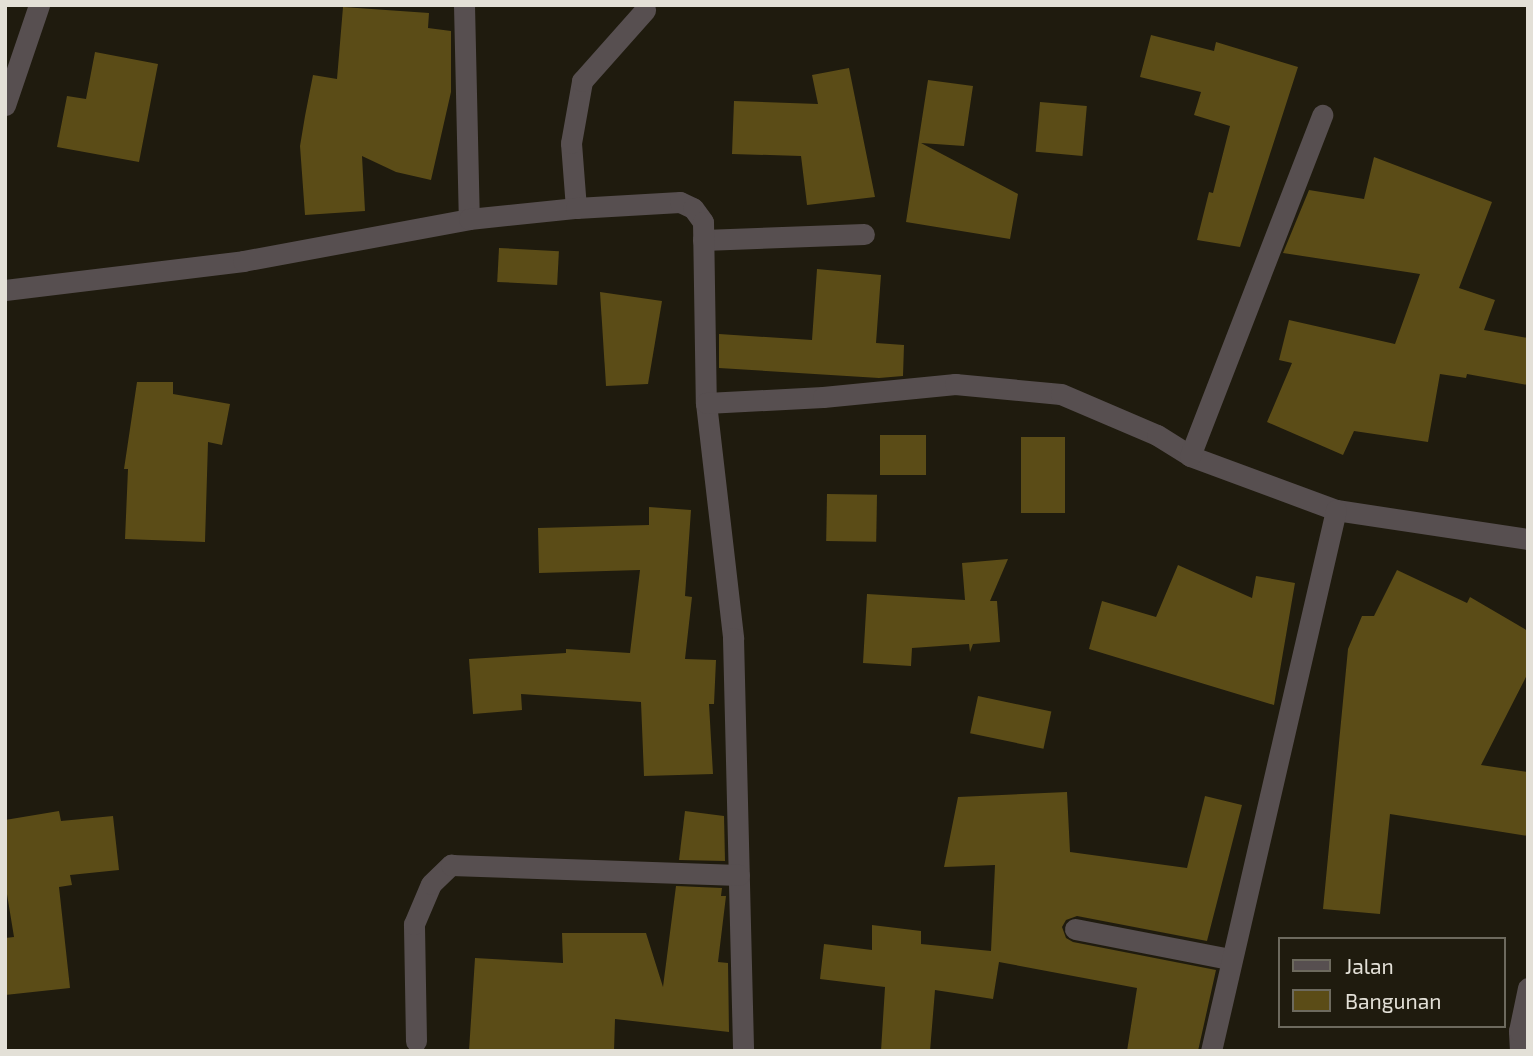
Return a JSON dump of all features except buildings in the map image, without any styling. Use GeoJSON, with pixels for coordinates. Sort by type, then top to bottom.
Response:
{"type":"FeatureCollection","features":[{"type":"Feature","properties":{"kind":"street"},"geometry":{"type":"LineString","coordinates":[[5,105],[40,5]]}},
{"type":"Feature","properties":{"kind":"street"},"geometry":{"type":"LineString","coordinates":[[464,5],[469,219]]}},
{"type":"Feature","properties":{"kind":"street"},"geometry":{"type":"LineString","coordinates":[[576,208],[571,143],[582,81],[645,10]]}},
{"type":"Feature","properties":{"kind":"street"},"geometry":{"type":"LineString","coordinates":[[1191,456],[1322,116]]}},
{"type":"Feature","properties":{"kind":"street"},"geometry":{"type":"LineString","coordinates":[[5,290],[243,261],[469,219],[576,208],[680,202],[693,208],[703,222],[706,403],[733,638],[743,1051]]}},
{"type":"Feature","properties":{"kind":"street"},"geometry":{"type":"LineString","coordinates":[[703,240],[864,234]]}},
{"type":"Feature","properties":{"kind":"street"},"geometry":{"type":"LineString","coordinates":[[706,403],[823,397],[955,384],[1061,394],[1157,435],[1191,456],[1336,510],[1528,539]]}},
{"type":"Feature","properties":{"kind":"street"},"geometry":{"type":"LineString","coordinates":[[1211,1051],[1230,959],[1336,510]]}},
{"type":"Feature","properties":{"kind":"street"},"geometry":{"type":"LineString","coordinates":[[416,1041],[414,923],[431,884],[451,865],[739,875]]}},
{"type":"Feature","properties":{"kind":"street"},"geometry":{"type":"LineString","coordinates":[[1075,929],[1230,959]]}},
{"type":"Feature","properties":{"kind":"street"},"geometry":{"type":"LineString","coordinates":[[1520,1051],[1519,1031],[1528,988]]}}]}
